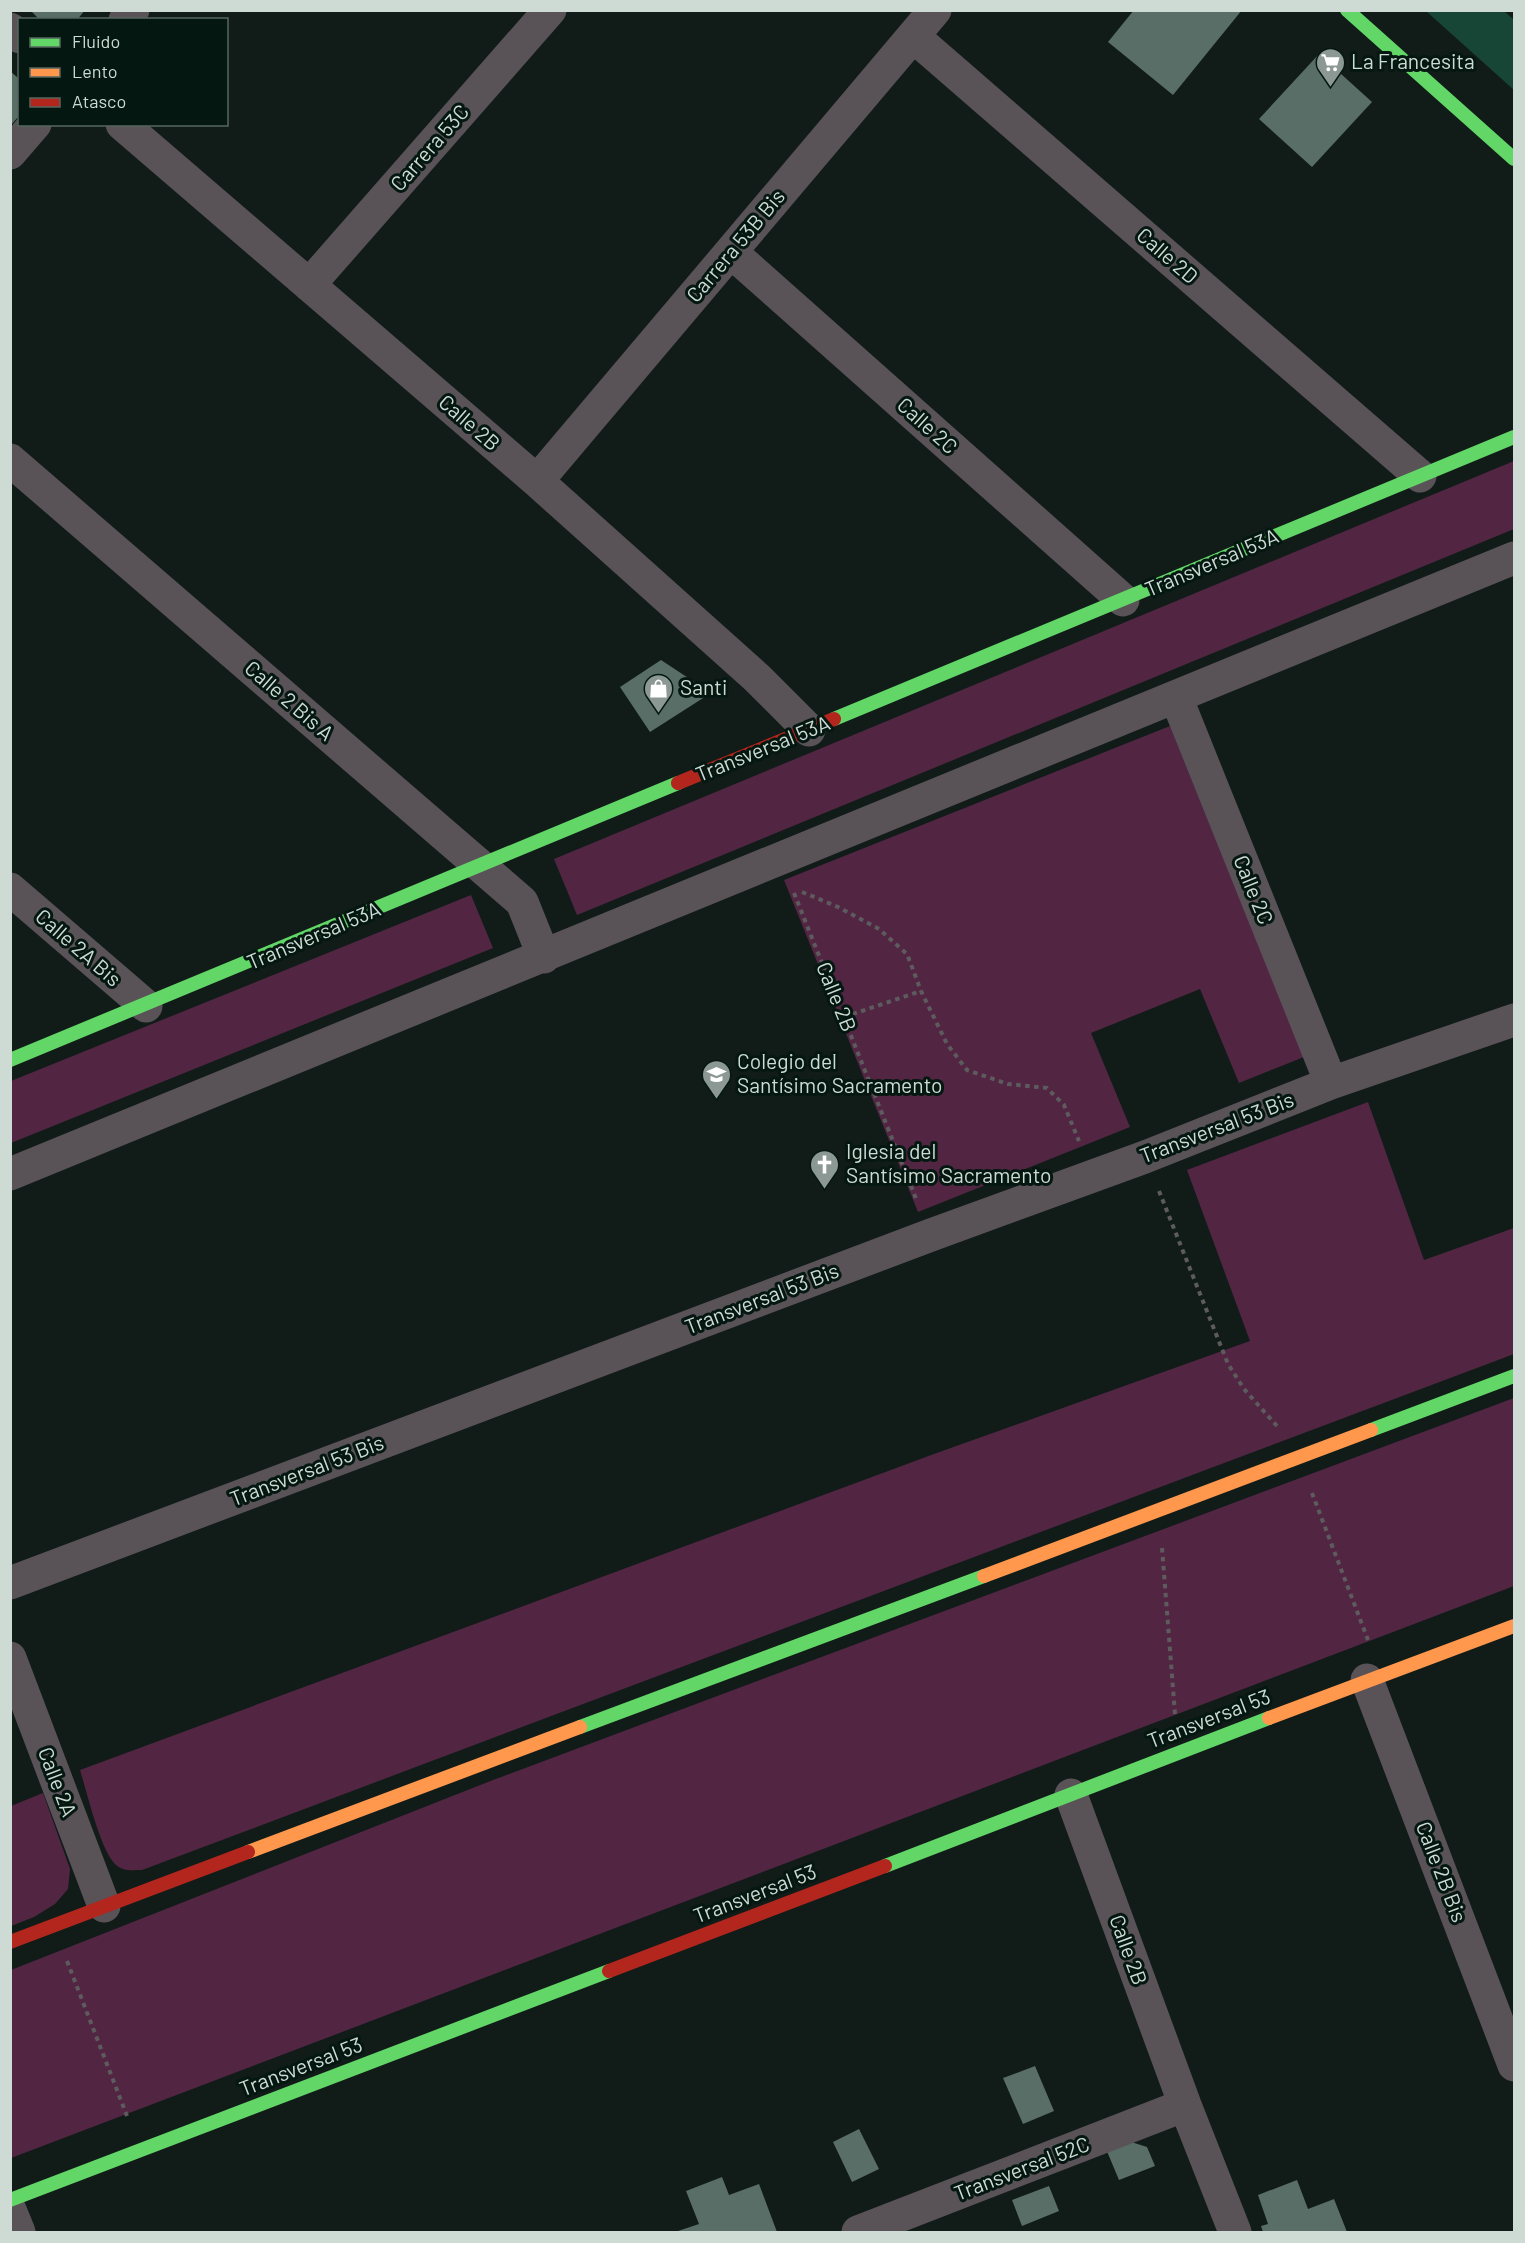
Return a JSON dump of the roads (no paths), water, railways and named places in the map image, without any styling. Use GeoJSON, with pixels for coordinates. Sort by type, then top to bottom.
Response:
{"type":"FeatureCollection","features":[{"type":"Feature","properties":{"kind":"street","name":"Carrera 53C"},"geometry":{"type":"LineString","coordinates":[[309,285],[550,10]]}},
{"type":"Feature","properties":{"kind":"street","name":"Carrera 53B Bis"},"geometry":{"type":"LineString","coordinates":[[537,481],[935,10]]}},
{"type":"Feature","properties":{"kind":"street"},"geometry":{"type":"LineString","coordinates":[[1347,10],[1515,159]]}},
{"type":"Feature","properties":{"kind":"street","name":"Calle 2D"},"geometry":{"type":"LineString","coordinates":[[913,36],[1420,477]]}},
{"type":"Feature","properties":{"kind":"street"},"geometry":{"type":"LineString","coordinates":[[10,153],[33,126]]}},
{"type":"Feature","properties":{"kind":"street","name":"Calle 2B"},"geometry":{"type":"LineString","coordinates":[[124,126],[537,481],[757,678],[809,730]]}},
{"type":"Feature","properties":{"kind":"street","name":"Calle 2C"},"geometry":{"type":"LineString","coordinates":[[731,252],[1123,600]]}},
{"type":"Feature","properties":{"kind":"street","name":"Transversal 53A"},"geometry":{"type":"LineString","coordinates":[[10,1060],[146,1006],[1515,437]]}},
{"type":"Feature","properties":{"kind":"street","name":"Calle 2 Bis A"},"geometry":{"type":"LineString","coordinates":[[10,460],[522,902],[544,957]]}},
{"type":"Feature","properties":{"kind":"street"},"geometry":{"type":"LineString","coordinates":[[10,1174],[1515,558]]}},
{"type":"Feature","properties":{"kind":"street","name":"Calle 2C"},"geometry":{"type":"LineString","coordinates":[[1176,697],[1331,1083]]}},
{"type":"Feature","properties":{"kind":"street","name":"Calle 2A Bis"},"geometry":{"type":"LineString","coordinates":[[10,889],[146,1006]]}},
{"type":"Feature","properties":{"kind":"street","name":"Transversal 53 Bis"},"geometry":{"type":"LineString","coordinates":[[10,1583],[1145,1156],[1331,1083],[1515,1020]]}},
{"type":"Feature","properties":{"kind":"street"},"geometry":{"type":"LineString","coordinates":[[10,1942],[1515,1376]]}},
{"type":"Feature","properties":{"kind":"street","name":"Transversal 53"},"geometry":{"type":"LineString","coordinates":[[10,2200],[1071,1796],[1375,1677],[1515,1626]]}},
{"type":"Feature","properties":{"kind":"street","name":"Calle 2A"},"geometry":{"type":"LineString","coordinates":[[10,1658],[104,1905]]}},
{"type":"Feature","properties":{"kind":"street","name":"Calle 2B Bis"},"geometry":{"type":"LineString","coordinates":[[1375,1677],[1515,2065]]}},
{"type":"Feature","properties":{"kind":"street","name":"Calle 2B"},"geometry":{"type":"LineString","coordinates":[[1071,1796],[1234,2232]]}},
{"type":"Feature","properties":{"kind":"street","name":"Transversal 52C"},"geometry":{"type":"LineString","coordinates":[[858,2232],[1185,2105]]}},
{"type":"Feature","properties":{"kind":"street"},"geometry":{"type":"LineString","coordinates":[[10,2210],[19,2232]]}},
{"type":"Feature","properties":{"kind":"place","name":"La Francesita"},"geometry":{"type":"Point","coordinates":[1330,88]}},
{"type":"Feature","properties":{"kind":"place","name":"Santi"},"geometry":{"type":"Point","coordinates":[659,714]}},
{"type":"Feature","properties":{"kind":"place","name":"Colegio del Santísimo Sacramento"},"geometry":{"type":"Point","coordinates":[716,1100]}},
{"type":"Feature","properties":{"kind":"place","name":"Iglesia del Santísimo Sacramento"},"geometry":{"type":"Point","coordinates":[825,1190]}}]}
